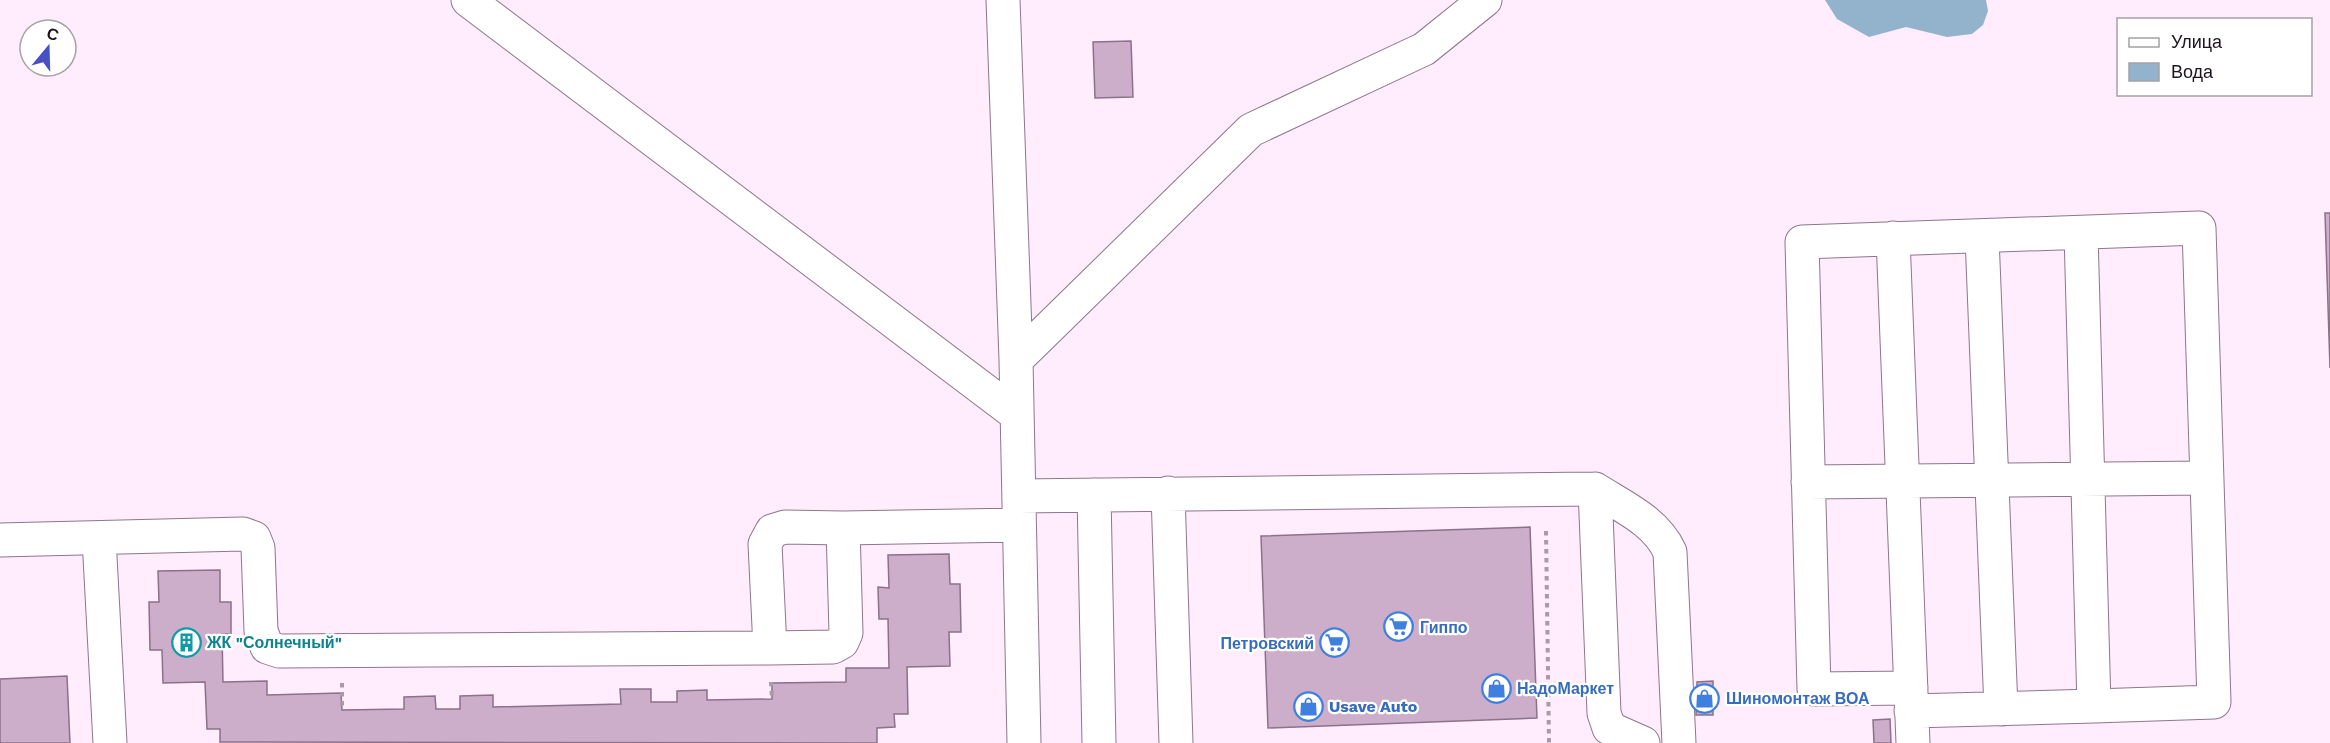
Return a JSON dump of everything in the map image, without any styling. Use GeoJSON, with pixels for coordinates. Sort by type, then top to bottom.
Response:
{"type":"FeatureCollection","features":[{"type":"Feature","properties":{"kind":"lane"},"geometry":{"type":"LineString","coordinates":[[468,0],[1016,414]]}},
{"type":"Feature","properties":{"kind":"lane"},"geometry":{"type":"LineString","coordinates":[[1003,0],[1016,360],[1024,743]]}},
{"type":"Feature","properties":{"kind":"lane"},"geometry":{"type":"LineString","coordinates":[[1016,360],[1251,130],[1424,49],[1485,0]]}},
{"type":"Feature","properties":{"kind":"lane"},"geometry":{"type":"LineString","coordinates":[[2199,228],[2205,478],[2214,702],[2001,708],[1814,689],[1802,242],[2081,233],[2199,228]]}},
{"type":"Feature","properties":{"kind":"lane"},"geometry":{"type":"LineString","coordinates":[[2081,233],[2090,479],[2094,706]]}},
{"type":"Feature","properties":{"kind":"lane"},"geometry":{"type":"LineString","coordinates":[[1982,237],[1990,481],[2001,708]]}},
{"type":"Feature","properties":{"kind":"lane"},"geometry":{"type":"LineString","coordinates":[[1893,238],[1913,743]]}},
{"type":"Feature","properties":{"kind":"lane"},"geometry":{"type":"LineString","coordinates":[[1809,482],[2205,478]]}},
{"type":"Feature","properties":{"kind":"lane"},"geometry":{"type":"LineString","coordinates":[[1595,489],[1604,713],[1610,728],[1643,743]]}},
{"type":"Feature","properties":{"kind":"lane"},"geometry":{"type":"LineString","coordinates":[[770,648],[765,544],[772,531],[785,527],[843,528],[1019,511],[1094,495],[1595,489],[1650,524],[1663,536],[1670,552],[1679,743]]}},
{"type":"Feature","properties":{"kind":"lane"},"geometry":{"type":"LineString","coordinates":[[1168,493],[1176,743]]}},
{"type":"Feature","properties":{"kind":"lane"},"geometry":{"type":"LineString","coordinates":[[1094,495],[1099,743]]}},
{"type":"Feature","properties":{"kind":"lane"},"geometry":{"type":"LineString","coordinates":[[0,540],[243,534],[254,538],[258,548],[261,632],[267,646],[279,651],[770,648],[833,646],[842,642],[846,633],[843,528]]}},
{"type":"Feature","properties":{"kind":"lane"},"geometry":{"type":"LineString","coordinates":[[99,538],[110,743]]}},
{"type":"Feature","properties":{"kind":"path"},"geometry":{"type":"LineString","coordinates":[[1546,531],[1549,743]]}},
{"type":"Feature","properties":{"kind":"water"},"geometry":{"type":"Polygon","coordinates":[[[1825,0],[1986,0],[1988,11],[1983,25],[1972,34],[1947,37],[1906,27],[1869,37],[1837,19],[1825,0]]]}},
{"type":"Feature","properties":{"kind":"building"},"geometry":{"type":"Polygon","coordinates":[[[1131,41],[1133,97],[1095,98],[1093,42],[1131,41]]]}},
{"type":"Feature","properties":{"kind":"building"},"geometry":{"type":"Polygon","coordinates":[[[2325,213],[2330,213],[2330,368],[2325,213]]]}},
{"type":"Feature","properties":{"kind":"building","name":"Гиппо"},"geometry":{"type":"Polygon","coordinates":[[[1530,527],[1537,718],[1268,728],[1261,536],[1530,527]]]}},
{"type":"Feature","properties":{"kind":"building","name":"ЖК \"Солнечный\""},"geometry":{"type":"Polygon","coordinates":[[[949,554],[950,584],[960,584],[961,632],[949,632],[950,666],[907,667],[908,714],[894,714],[895,727],[877,728],[877,743],[220,742],[220,729],[207,729],[205,682],[163,683],[162,650],[150,650],[149,602],[159,602],[158,571],[220,570],[220,602],[231,602],[231,634],[222,634],[223,682],[267,681],[267,695],[341,693],[342,710],[404,709],[404,697],[435,696],[436,709],[460,709],[460,696],[493,695],[493,707],[621,704],[620,689],[651,689],[651,702],[677,702],[677,691],[707,690],[707,700],[772,699],[772,683],[846,682],[846,668],[889,668],[888,619],[879,619],[878,587],[889,588],[888,555],[949,554]]]}},
{"type":"Feature","properties":{"kind":"building"},"geometry":{"type":"Polygon","coordinates":[[[67,676],[70,743],[0,743],[0,679],[67,676]]]}},
{"type":"Feature","properties":{"kind":"building","name":"Шиномонтаж ВОА"},"geometry":{"type":"Polygon","coordinates":[[[1713,681],[1713,715],[1696,715],[1697,682],[1713,681]]]}},
{"type":"Feature","properties":{"kind":"building"},"geometry":{"type":"Polygon","coordinates":[[[1890,719],[1891,743],[1874,743],[1873,720],[1890,719]]]}},
{"type":"Feature","properties":{"kind":"place","name":"Гиппо"},"geometry":{"type":"Point","coordinates":[1399,627]}},
{"type":"Feature","properties":{"kind":"place","name":"ЖК \"Солнечный\""},"geometry":{"type":"Point","coordinates":[186,642]}},
{"type":"Feature","properties":{"kind":"place","name":"Петровский"},"geometry":{"type":"Point","coordinates":[1335,643]}},
{"type":"Feature","properties":{"kind":"place","name":"НадоМаркет"},"geometry":{"type":"Point","coordinates":[1496,688]}},
{"type":"Feature","properties":{"kind":"place","name":"Шиномонтаж ВОА"},"geometry":{"type":"Point","coordinates":[1705,698]}},
{"type":"Feature","properties":{"kind":"place","name":"Usave Auto"},"geometry":{"type":"Point","coordinates":[1308,706]}}]}
